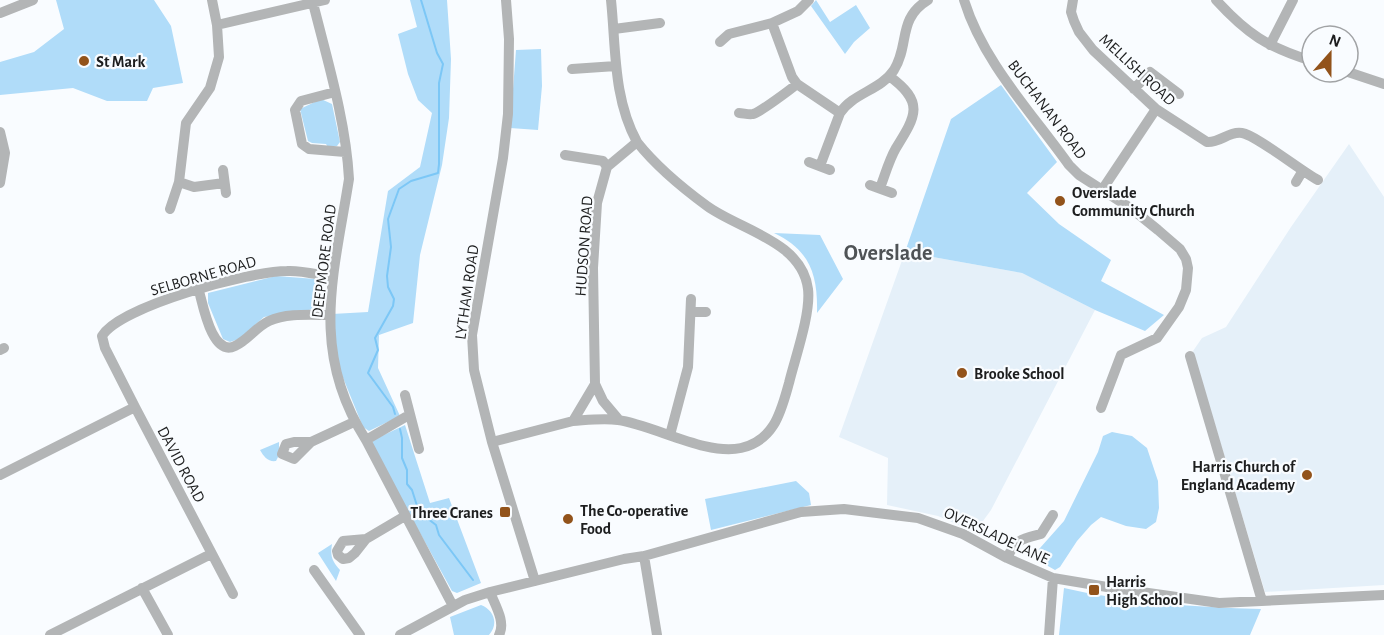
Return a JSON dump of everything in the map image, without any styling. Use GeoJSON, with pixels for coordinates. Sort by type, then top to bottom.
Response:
{"type":"FeatureCollection","features":[{"type":"Feature","properties":{"kind":"street"},"geometry":{"type":"LineString","coordinates":[[0,13],[33,0]]}},
{"type":"Feature","properties":{"kind":"street"},"geometry":{"type":"LineString","coordinates":[[170,209],[179,182],[186,123],[210,88],[219,57],[217,25],[212,0]]}},
{"type":"Feature","properties":{"kind":"street","name":"LYTHAM ROAD"},"geometry":{"type":"LineString","coordinates":[[506,0],[509,46],[508,114],[472,335],[474,370],[492,442],[535,581]]}},
{"type":"Feature","properties":{"kind":"street"},"geometry":{"type":"LineString","coordinates":[[492,442],[597,418],[619,420],[719,449],[752,444],[772,428],[781,411],[800,341],[807,308],[808,289],[803,273],[793,259],[781,247],[707,206],[660,168],[637,141],[620,97],[611,0]]}},
{"type":"Feature","properties":{"kind":"street"},"geometry":{"type":"LineString","coordinates":[[720,42],[729,34],[771,23],[798,11],[809,0]]}},
{"type":"Feature","properties":{"kind":"street"},"geometry":{"type":"LineString","coordinates":[[809,162],[825,168],[840,113],[851,101],[890,76],[899,60],[910,16],[928,0]]}},
{"type":"Feature","properties":{"kind":"street","name":"BUCHANAN ROAD"},"geometry":{"type":"LineString","coordinates":[[964,0],[973,24],[1007,80],[1069,165],[1079,175],[1132,209],[1180,249],[1186,259],[1190,299],[1157,338],[1121,355],[1101,408]]}},
{"type":"Feature","properties":{"kind":"street","name":"MELLISH ROAD"},"geometry":{"type":"LineString","coordinates":[[1073,0],[1071,12],[1079,32],[1093,50],[1156,109],[1207,142],[1214,143],[1233,133],[1241,132],[1249,135],[1302,172],[1318,180]]}},
{"type":"Feature","properties":{"kind":"street"},"geometry":{"type":"LineString","coordinates":[[1216,0],[1244,30],[1270,45],[1300,56]]}},
{"type":"Feature","properties":{"kind":"street"},"geometry":{"type":"LineString","coordinates":[[1270,45],[1293,0]]}},
{"type":"Feature","properties":{"kind":"street"},"geometry":{"type":"LineString","coordinates":[[217,25],[319,1]]}},
{"type":"Feature","properties":{"kind":"street","name":"DEEPMORE ROAD"},"geometry":{"type":"LineString","coordinates":[[319,1],[349,178],[329,315],[333,365],[354,422],[366,440],[453,606]]}},
{"type":"Feature","properties":{"kind":"street"},"geometry":{"type":"LineString","coordinates":[[614,29],[660,23]]}},
{"type":"Feature","properties":{"kind":"street"},"geometry":{"type":"LineString","coordinates":[[771,23],[792,77],[797,84],[840,113]]}},
{"type":"Feature","properties":{"kind":"street"},"geometry":{"type":"LineString","coordinates":[[722,24],[729,34]]}},
{"type":"Feature","properties":{"kind":"street"},"geometry":{"type":"LineString","coordinates":[[572,69],[616,66]]}},
{"type":"Feature","properties":{"kind":"street"},"geometry":{"type":"LineString","coordinates":[[1134,89],[1150,72],[1179,94]]}},
{"type":"Feature","properties":{"kind":"street"},"geometry":{"type":"LineString","coordinates":[[890,76],[900,84],[914,104],[909,129],[875,186],[892,193]]}},
{"type":"Feature","properties":{"kind":"street"},"geometry":{"type":"LineString","coordinates":[[1360,76],[1384,84]]}},
{"type":"Feature","properties":{"kind":"street"},"geometry":{"type":"LineString","coordinates":[[745,116],[761,111],[797,84]]}},
{"type":"Feature","properties":{"kind":"street"},"geometry":{"type":"LineString","coordinates":[[335,92],[301,101],[295,110],[302,144],[305,147],[345,152]]}},
{"type":"Feature","properties":{"kind":"street"},"geometry":{"type":"LineString","coordinates":[[1102,190],[1156,109]]}},
{"type":"Feature","properties":{"kind":"street"},"geometry":{"type":"LineString","coordinates":[[0,132],[5,153],[0,183]]}},
{"type":"Feature","properties":{"kind":"street"},"geometry":{"type":"LineString","coordinates":[[565,155],[603,161],[607,167],[637,141]]}},
{"type":"Feature","properties":{"kind":"street","name":"HUDSON ROAD"},"geometry":{"type":"LineString","coordinates":[[595,384],[593,268],[597,203],[607,167]]}},
{"type":"Feature","properties":{"kind":"street"},"geometry":{"type":"LineString","coordinates":[[179,182],[194,187],[225,188],[223,170]]}},
{"type":"Feature","properties":{"kind":"street"},"geometry":{"type":"LineString","coordinates":[[1296,182],[1302,172]]}},
{"type":"Feature","properties":{"kind":"street","name":"SELBORNE ROAD"},"geometry":{"type":"LineString","coordinates":[[105,348],[102,336],[106,330],[143,308],[225,282],[272,272],[289,271],[333,277]]}},
{"type":"Feature","properties":{"kind":"street"},"geometry":{"type":"LineString","coordinates":[[199,291],[209,326],[217,342],[227,348],[235,346],[272,320],[329,315]]}},
{"type":"Feature","properties":{"kind":"street"},"geometry":{"type":"LineString","coordinates":[[670,435],[688,367],[691,299]]}},
{"type":"Feature","properties":{"kind":"street"},"geometry":{"type":"LineString","coordinates":[[692,312],[706,312]]}},
{"type":"Feature","properties":{"kind":"street","name":"DAVID ROAD"},"geometry":{"type":"LineString","coordinates":[[105,348],[233,594]]}},
{"type":"Feature","properties":{"kind":"street"},"geometry":{"type":"LineString","coordinates":[[1190,356],[1262,601]]}},
{"type":"Feature","properties":{"kind":"street"},"geometry":{"type":"LineString","coordinates":[[573,422],[595,384]]}},
{"type":"Feature","properties":{"kind":"street"},"geometry":{"type":"LineString","coordinates":[[595,384],[603,401],[619,420]]}},
{"type":"Feature","properties":{"kind":"street"},"geometry":{"type":"LineString","coordinates":[[405,394],[419,449]]}},
{"type":"Feature","properties":{"kind":"street"},"geometry":{"type":"LineString","coordinates":[[0,475],[135,407]]}},
{"type":"Feature","properties":{"kind":"street"},"geometry":{"type":"LineString","coordinates":[[366,440],[409,415]]}},
{"type":"Feature","properties":{"kind":"street"},"geometry":{"type":"LineString","coordinates":[[311,442],[354,422]]}},
{"type":"Feature","properties":{"kind":"street","name":"OVERSLADE LANE"},"geometry":{"type":"LineString","coordinates":[[400,635],[453,606],[490,592],[644,556],[801,512],[844,509],[918,518],[963,534],[1007,558],[1053,578],[1219,603],[1384,595]]}},
{"type":"Feature","properties":{"kind":"street"},"geometry":{"type":"LineString","coordinates":[[1007,558],[1012,546],[1020,539],[1041,534],[1053,515]]}},
{"type":"Feature","properties":{"kind":"street"},"geometry":{"type":"LineString","coordinates":[[366,539],[405,516]]}},
{"type":"Feature","properties":{"kind":"street"},"geometry":{"type":"LineString","coordinates":[[50,635],[211,554]]}},
{"type":"Feature","properties":{"kind":"street"},"geometry":{"type":"LineString","coordinates":[[644,556],[657,635]]}},
{"type":"Feature","properties":{"kind":"street"},"geometry":{"type":"LineString","coordinates":[[314,570],[360,635]]}},
{"type":"Feature","properties":{"kind":"street"},"geometry":{"type":"LineString","coordinates":[[1049,635],[1053,578]]}},
{"type":"Feature","properties":{"kind":"street"},"geometry":{"type":"LineString","coordinates":[[142,588],[168,635]]}},
{"type":"Feature","properties":{"kind":"street"},"geometry":{"type":"LineString","coordinates":[[490,592],[502,622],[500,635]]}},
{"type":"Feature","properties":{"kind":"shaded area"},"geometry":{"type":"Polygon","coordinates":[[[56,0],[154,0],[171,26],[183,83],[153,88],[147,101],[107,101],[73,88],[0,95],[0,62],[34,52],[64,29],[56,0]]]}},
{"type":"Feature","properties":{"kind":"shaded area"},"geometry":{"type":"Polygon","coordinates":[[[410,0],[447,0],[451,59],[449,118],[442,165],[420,255],[413,323],[379,335],[378,368],[400,416],[369,431],[363,427],[337,363],[332,314],[368,312],[388,191],[420,167],[432,113],[418,100],[408,74],[398,34],[417,27],[410,0]]]}},
{"type":"Feature","properties":{"kind":"shaded area"},"geometry":{"type":"Polygon","coordinates":[[[816,0],[830,22],[856,5],[870,28],[854,42],[845,54],[811,6],[816,0]]]}},
{"type":"Feature","properties":{"kind":"shaded area"},"geometry":{"type":"Polygon","coordinates":[[[541,49],[542,86],[538,130],[510,128],[516,50],[541,49]]]}},
{"type":"Feature","properties":{"kind":"shaded area"},"geometry":{"type":"Polygon","coordinates":[[[1001,85],[1057,162],[1027,193],[1059,224],[1111,260],[1101,281],[1164,315],[1145,331],[1095,310],[1022,273],[905,252],[951,119],[1001,85]]]}},
{"type":"Feature","properties":{"kind":"shaded area"},"geometry":{"type":"Polygon","coordinates":[[[321,99],[332,104],[340,142],[337,146],[328,147],[326,144],[308,141],[300,109],[321,99]]]}},
{"type":"Feature","properties":{"kind":"shaded area","name":"Harris Church of England Academy"},"geometry":{"type":"Polygon","coordinates":[[[1349,144],[1384,197],[1384,585],[1265,592],[1193,351],[1202,338],[1226,327],[1291,227],[1349,144]]]}},
{"type":"Feature","properties":{"kind":"shaded area"},"geometry":{"type":"Polygon","coordinates":[[[774,233],[820,235],[843,279],[817,313],[816,287],[809,265],[796,247],[774,233]]]}},
{"type":"Feature","properties":{"kind":"shaded area","name":"Brooke School"},"geometry":{"type":"Polygon","coordinates":[[[905,252],[1022,273],[1095,310],[991,510],[975,532],[938,516],[887,505],[888,458],[839,437],[905,252]]]}},
{"type":"Feature","properties":{"kind":"shaded area"},"geometry":{"type":"Polygon","coordinates":[[[276,276],[316,279],[323,282],[325,295],[321,308],[264,317],[239,339],[230,342],[223,339],[208,303],[208,293],[276,276]]]}},
{"type":"Feature","properties":{"kind":"shaded area"},"geometry":{"type":"Polygon","coordinates":[[[405,425],[430,503],[449,498],[481,583],[457,593],[452,591],[372,446],[373,440],[405,425]]]}},
{"type":"Feature","properties":{"kind":"shaded area"},"geometry":{"type":"Polygon","coordinates":[[[1112,432],[1132,436],[1147,448],[1158,481],[1159,508],[1156,522],[1146,529],[1126,526],[1101,517],[1077,541],[1060,567],[1055,570],[1032,557],[1064,521],[1098,452],[1103,436],[1112,432]]]}},
{"type":"Feature","properties":{"kind":"shaded area"},"geometry":{"type":"Polygon","coordinates":[[[279,442],[279,455],[276,461],[266,458],[260,450],[279,442]]]}},
{"type":"Feature","properties":{"kind":"shaded area"},"geometry":{"type":"Polygon","coordinates":[[[796,481],[809,493],[811,505],[711,530],[705,499],[796,481]]]}},
{"type":"Feature","properties":{"kind":"shaded area"},"geometry":{"type":"Polygon","coordinates":[[[332,544],[332,558],[340,570],[336,581],[318,553],[332,544]]]}},
{"type":"Feature","properties":{"kind":"shaded area"},"geometry":{"type":"Polygon","coordinates":[[[1064,588],[1162,603],[1261,609],[1250,635],[1059,635],[1064,588]]]}},
{"type":"Feature","properties":{"kind":"shaded area"},"geometry":{"type":"Polygon","coordinates":[[[481,605],[489,610],[494,618],[494,626],[489,635],[454,635],[450,617],[481,605]]]}},
{"type":"Feature","properties":{"kind":"waterway"},"geometry":{"type":"LineString","coordinates":[[395,414],[393,407],[368,373],[378,350],[375,338],[393,306],[394,299],[388,287],[387,276],[391,247],[388,219],[399,189],[411,181],[438,173],[439,83],[443,64],[437,53],[421,0]]}},
{"type":"Feature","properties":{"kind":"waterway"},"geometry":{"type":"LineString","coordinates":[[400,429],[407,484],[412,490],[419,512],[436,525],[439,535],[473,580]]}},
{"type":"Feature","properties":{"kind":"place","name":"St Mark"},"geometry":{"type":"Point","coordinates":[84,61]}},
{"type":"Feature","properties":{"kind":"place","name":"Overslade Community Church"},"geometry":{"type":"Point","coordinates":[1060,201]}},
{"type":"Feature","properties":{"kind":"place","name":"Brooke School"},"geometry":{"type":"Point","coordinates":[962,373]}},
{"type":"Feature","properties":{"kind":"place","name":"Harris Church of England Academy"},"geometry":{"type":"Point","coordinates":[1307,475]}},
{"type":"Feature","properties":{"kind":"place","name":"Three Cranes"},"geometry":{"type":"Point","coordinates":[505,512]}},
{"type":"Feature","properties":{"kind":"place","name":"The Co-operative Food"},"geometry":{"type":"Point","coordinates":[568,519]}},
{"type":"Feature","properties":{"kind":"place","name":"Harris High School"},"geometry":{"type":"Point","coordinates":[1094,590]}},
{"type":"Feature","properties":{"kind":"district","name":"Overslade"},"geometry":{"type":"Point","coordinates":[888,252]}}]}
